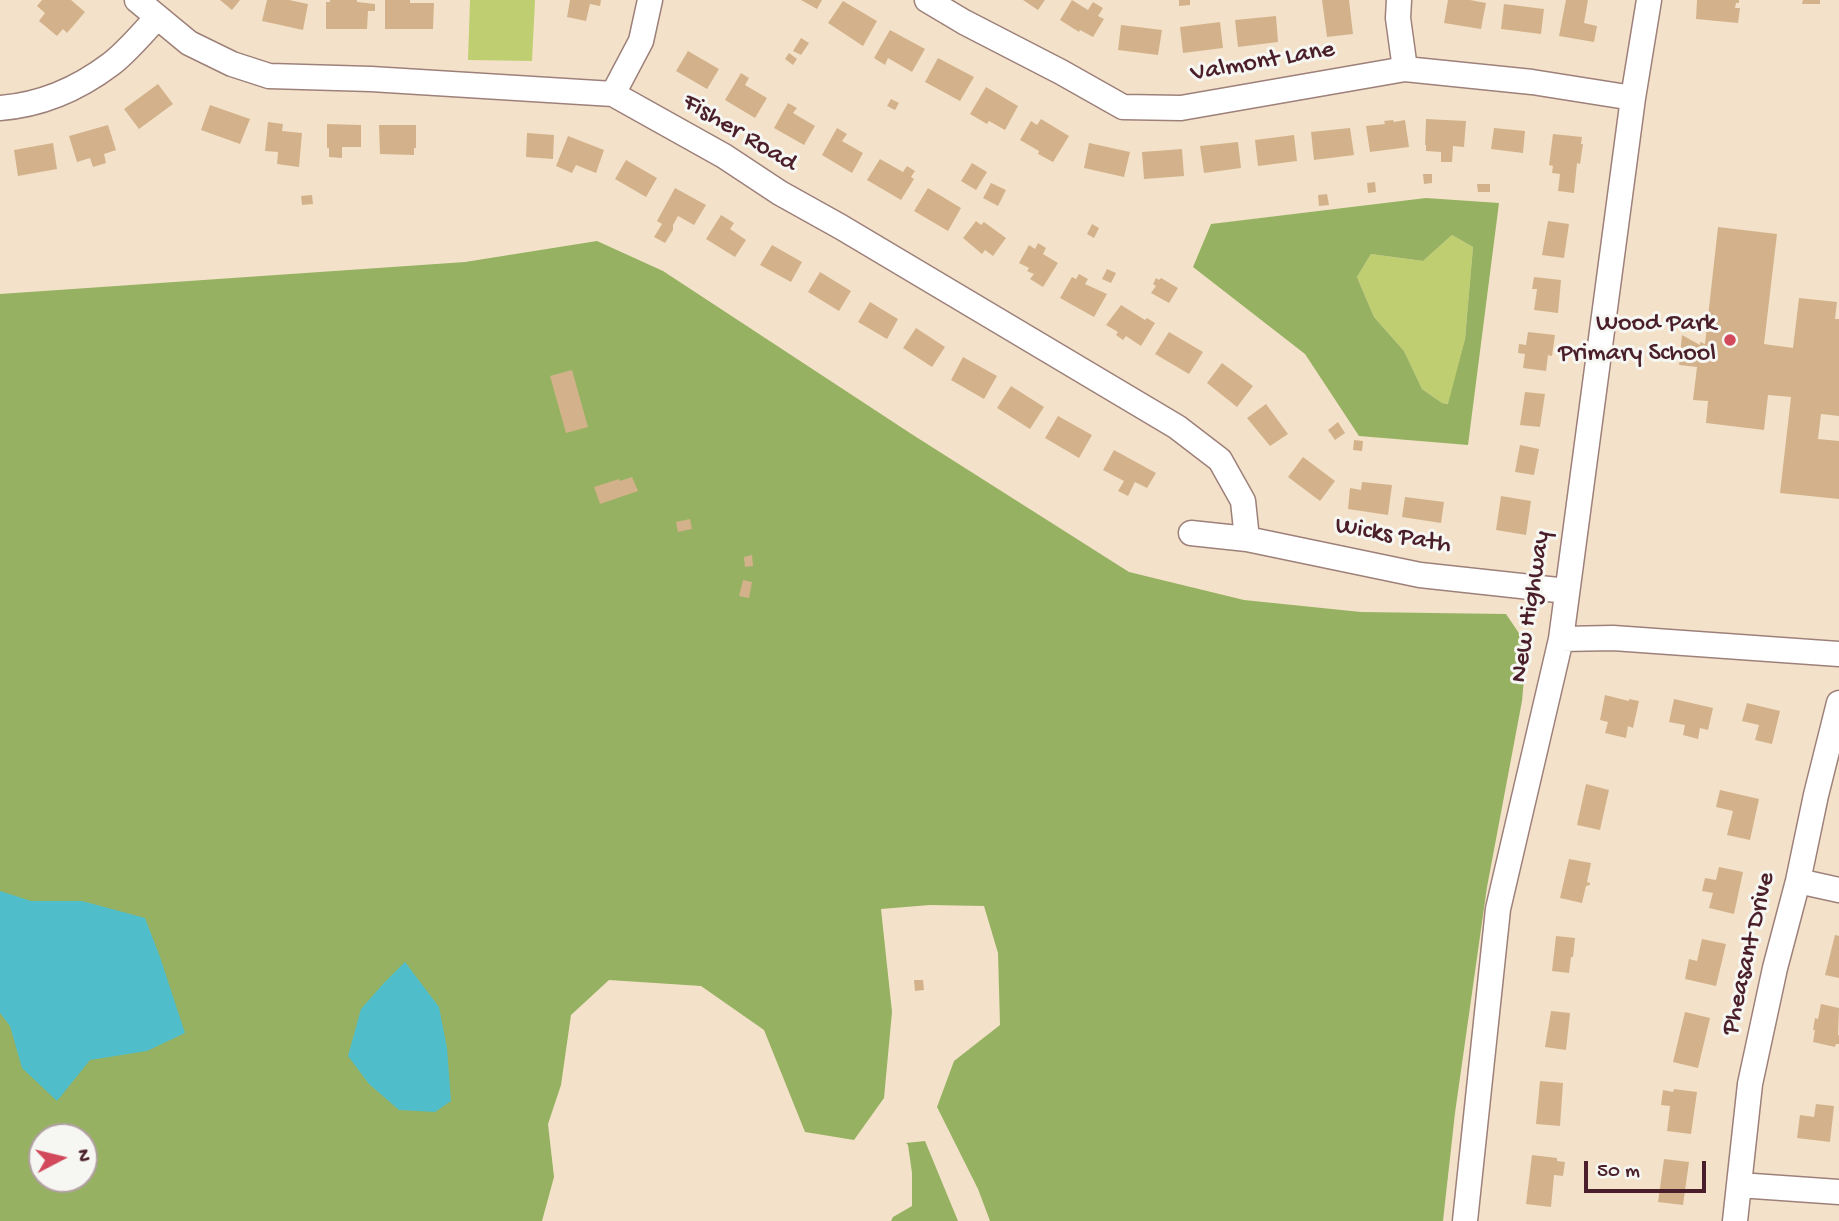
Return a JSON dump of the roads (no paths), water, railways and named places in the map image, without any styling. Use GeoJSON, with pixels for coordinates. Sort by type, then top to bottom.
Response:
{"type":"FeatureCollection","features":[{"type":"Feature","properties":{"kind":"street","name":"Fisher Road"},"geometry":{"type":"LineString","coordinates":[[137,0],[189,43],[232,64],[269,76],[371,79],[613,94],[724,156],[780,193],[1177,427],[1220,460],[1243,501],[1247,539]]}},
{"type":"Feature","properties":{"kind":"street"},"geometry":{"type":"LineString","coordinates":[[613,94],[641,41],[650,0]]}},
{"type":"Feature","properties":{"kind":"street","name":"Valmont Lane"},"geometry":{"type":"LineString","coordinates":[[928,0],[1124,107],[1181,108],[1405,69],[1532,82],[1633,98]]}},
{"type":"Feature","properties":{"kind":"street"},"geometry":{"type":"LineString","coordinates":[[1399,0],[1398,18],[1405,69]]}},
{"type":"Feature","properties":{"kind":"street","name":"New Highway"},"geometry":{"type":"LineString","coordinates":[[1465,1221],[1498,909],[1561,639],[1633,98],[1649,0]]}},
{"type":"Feature","properties":{"kind":"street"},"geometry":{"type":"LineString","coordinates":[[0,108],[19,106],[59,95],[89,79],[113,63],[157,18]]}},
{"type":"Feature","properties":{"kind":"street","name":"Wicks Path"},"geometry":{"type":"LineString","coordinates":[[1191,533],[1247,539],[1420,575],[1567,591]]}},
{"type":"Feature","properties":{"kind":"street"},"geometry":{"type":"LineString","coordinates":[[1561,639],[1613,638],[1839,654]]}},
{"type":"Feature","properties":{"kind":"street","name":"Pheasant Drive"},"geometry":{"type":"LineString","coordinates":[[1735,1221],[1750,1084],[1839,703]]}},
{"type":"Feature","properties":{"kind":"street"},"geometry":{"type":"LineString","coordinates":[[1798,881],[1839,890]]}},
{"type":"Feature","properties":{"kind":"street"},"geometry":{"type":"LineString","coordinates":[[1740,1185],[1839,1192]]}},
{"type":"Feature","properties":{"kind":"water"},"geometry":{"type":"Polygon","coordinates":[[[0,891],[31,901],[82,901],[145,918],[185,1033],[147,1051],[90,1060],[57,1101],[22,1068],[10,1026],[0,1013],[0,891]]]}},
{"type":"Feature","properties":{"kind":"water"},"geometry":{"type":"Polygon","coordinates":[[[405,962],[439,1007],[447,1048],[451,1101],[435,1112],[399,1110],[369,1084],[348,1056],[361,1009],[405,962]]]}},
{"type":"Feature","properties":{"kind":"place","name":"Wood Park Primary School"},"geometry":{"type":"Point","coordinates":[1730,340]}}]}
